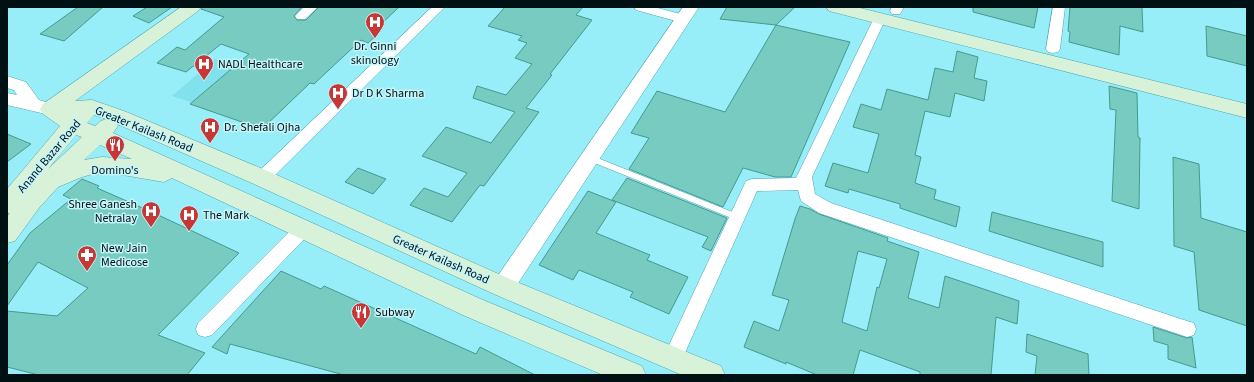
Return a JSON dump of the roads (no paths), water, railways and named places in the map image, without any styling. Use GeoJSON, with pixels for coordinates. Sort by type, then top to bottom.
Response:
{"type":"FeatureCollection","features":[{"type":"Feature","properties":{"kind":"main road"},"geometry":{"type":"LineString","coordinates":[[42,107],[192,7]]}},
{"type":"Feature","properties":{"kind":"main road"},"geometry":{"type":"LineString","coordinates":[[835,7],[888,11],[1053,49],[1247,99]]}},
{"type":"Feature","properties":{"kind":"main road"},"geometry":{"type":"LineString","coordinates":[[888,11],[1247,111]]}},
{"type":"Feature","properties":{"kind":"main road","name":"Greater Kailash Road"},"geometry":{"type":"LineString","coordinates":[[42,107],[92,107],[117,116],[262,178],[503,287],[712,375]]}},
{"type":"Feature","properties":{"kind":"main road","name":"Greater Kailash Road"},"geometry":{"type":"LineString","coordinates":[[42,107],[72,125],[474,308],[626,374]]}},
{"type":"Feature","properties":{"kind":"main road","name":"Anand Bazar Road"},"geometry":{"type":"LineString","coordinates":[[7,205],[72,125],[92,107]]}},
{"type":"Feature","properties":{"kind":"main road","name":"Anand Bazar Road"},"geometry":{"type":"LineString","coordinates":[[7,234],[31,202],[67,163],[99,136],[117,116]]}},
{"type":"Feature","properties":{"kind":"main road"},"geometry":{"type":"LineString","coordinates":[[50,182],[78,170],[94,166],[110,165],[189,178]]}},
{"type":"Feature","properties":{"kind":"street"},"geometry":{"type":"LineString","coordinates":[[301,16],[312,7]]}},
{"type":"Feature","properties":{"kind":"street"},"geometry":{"type":"LineString","coordinates":[[262,178],[439,7]]}},
{"type":"Feature","properties":{"kind":"street"},"geometry":{"type":"LineString","coordinates":[[503,287],[687,13],[640,7]]}},
{"type":"Feature","properties":{"kind":"street"},"geometry":{"type":"LineString","coordinates":[[1053,49],[1059,7]]}},
{"type":"Feature","properties":{"kind":"street"},"geometry":{"type":"LineString","coordinates":[[888,11],[804,176],[807,197],[825,208],[1187,329]]}},
{"type":"Feature","properties":{"kind":"street"},"geometry":{"type":"LineString","coordinates":[[7,82],[20,86],[42,107]]}},
{"type":"Feature","properties":{"kind":"street"},"geometry":{"type":"LineString","coordinates":[[7,99],[42,107]]}},
{"type":"Feature","properties":{"kind":"street"},"geometry":{"type":"LineString","coordinates":[[673,358],[752,185],[805,184]]}},
{"type":"Feature","properties":{"kind":"street"},"geometry":{"type":"LineString","coordinates":[[205,330],[303,229]]}},
{"type":"Feature","properties":{"kind":"lane"},"geometry":{"type":"LineString","coordinates":[[590,158],[737,217]]}},
{"type":"Feature","properties":{"kind":"place","name":"Dr. Ginni skinology"},"geometry":{"type":"Point","coordinates":[375,39]}},
{"type":"Feature","properties":{"kind":"place","name":"NADL Healthcare"},"geometry":{"type":"Point","coordinates":[204,81]}},
{"type":"Feature","properties":{"kind":"place","name":"Dr D K Sharma"},"geometry":{"type":"Point","coordinates":[338,110]}},
{"type":"Feature","properties":{"kind":"place","name":"Dr. Shefali Ojha"},"geometry":{"type":"Point","coordinates":[210,144]}},
{"type":"Feature","properties":{"kind":"place","name":"Domino's"},"geometry":{"type":"Point","coordinates":[115,162]}},
{"type":"Feature","properties":{"kind":"place","name":"Shree Ganesh Netralay"},"geometry":{"type":"Point","coordinates":[151,228]}},
{"type":"Feature","properties":{"kind":"place","name":"The Mark"},"geometry":{"type":"Point","coordinates":[189,232]}},
{"type":"Feature","properties":{"kind":"place","name":"New Jain Medicose"},"geometry":{"type":"Point","coordinates":[87,272]}},
{"type":"Feature","properties":{"kind":"place","name":"Subway"},"geometry":{"type":"Point","coordinates":[361,329]}}]}
